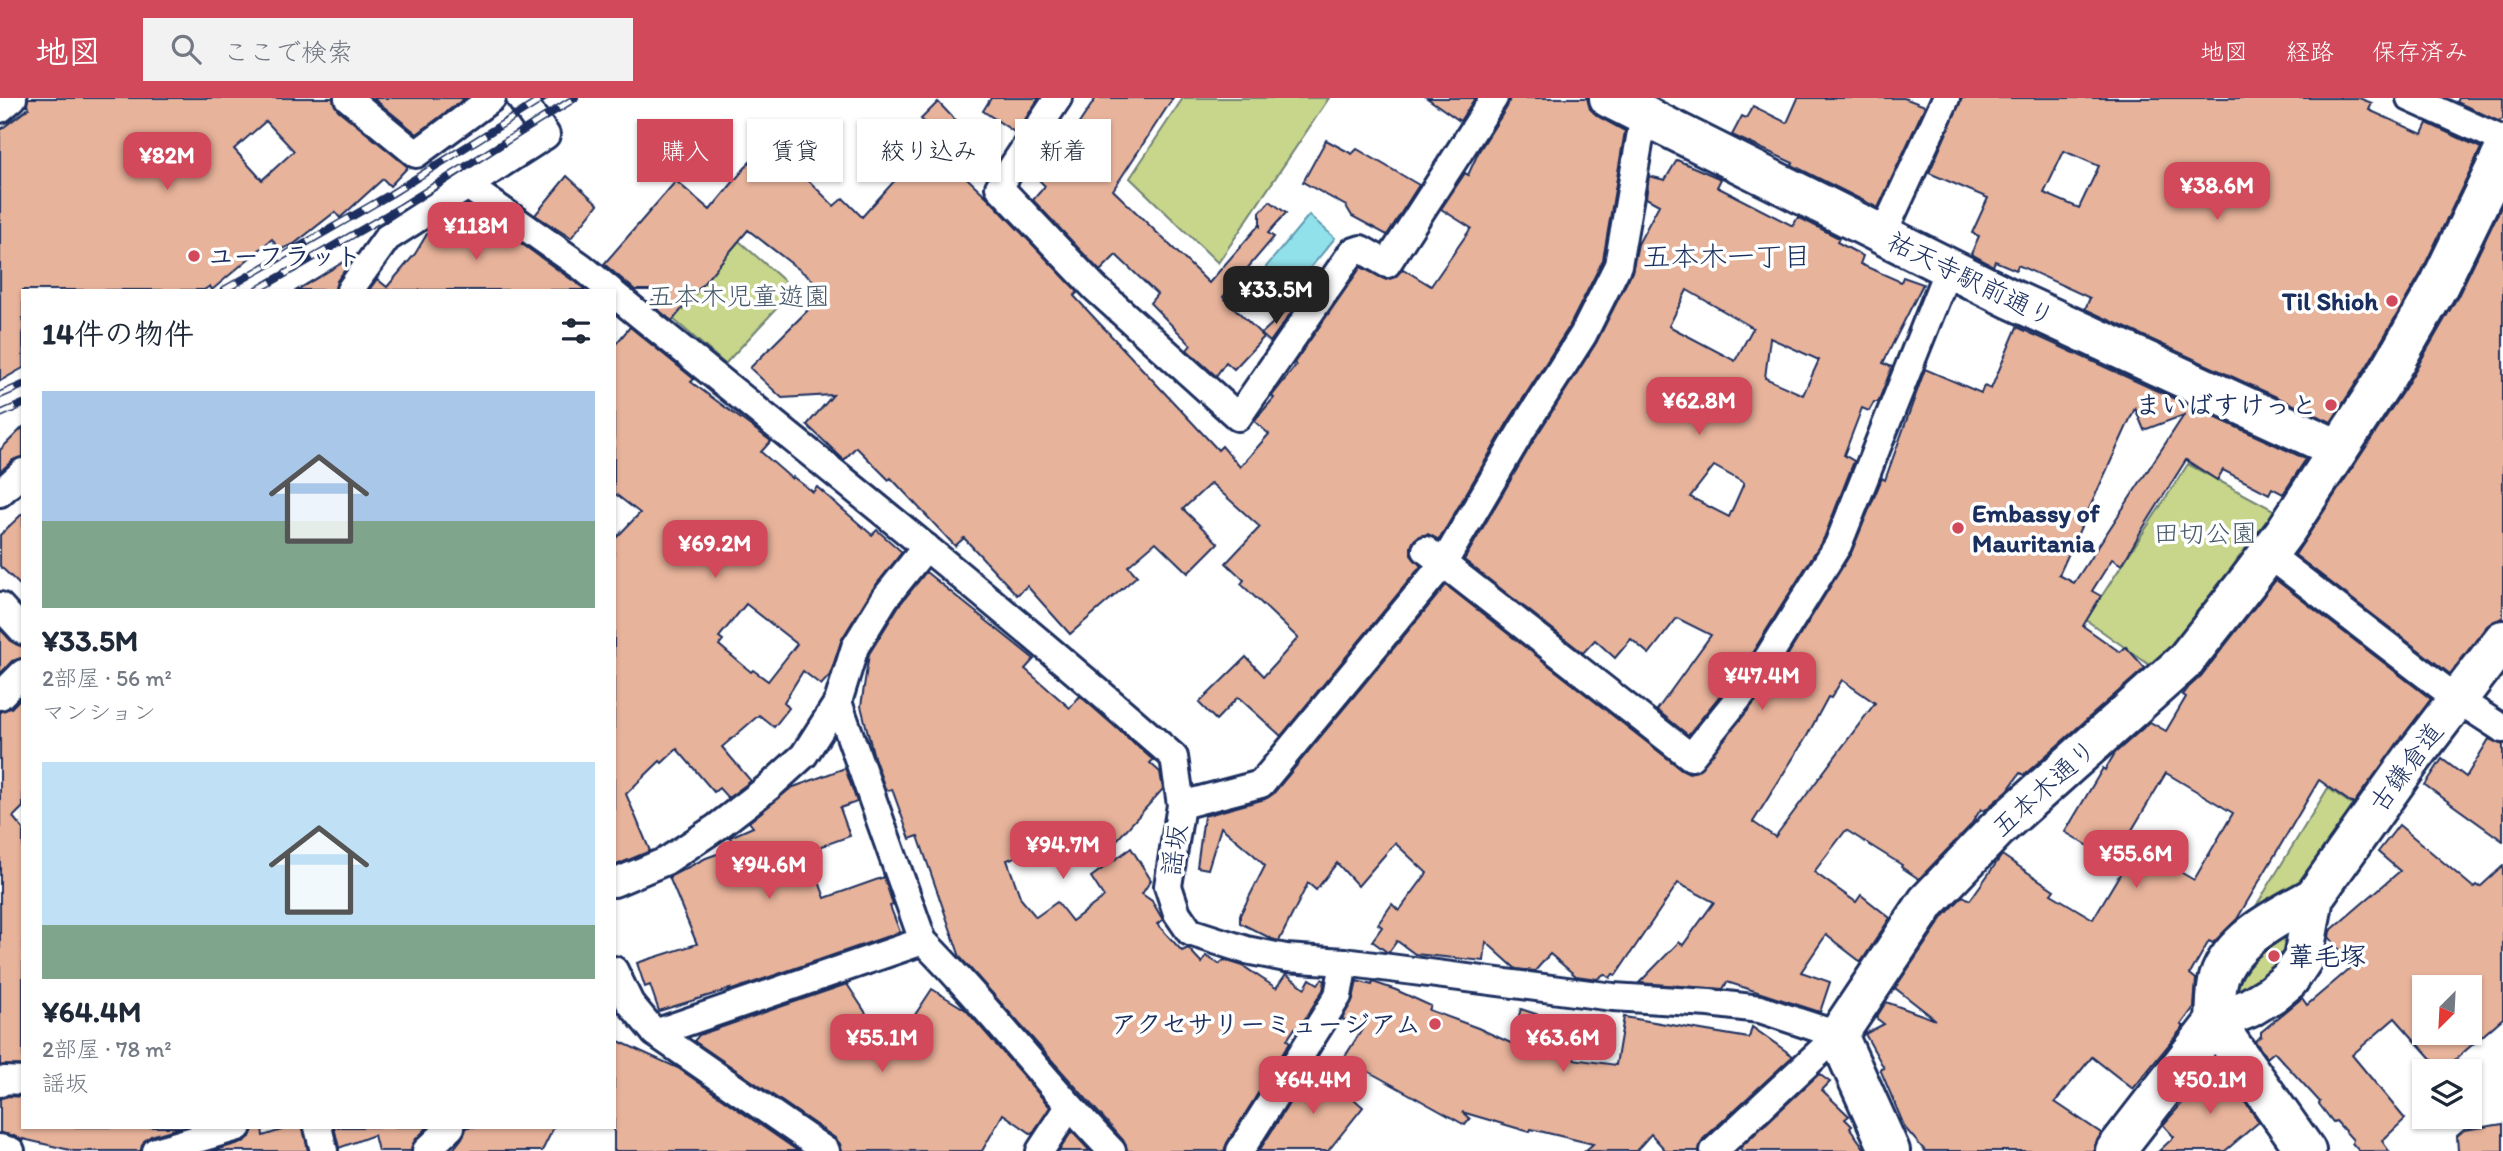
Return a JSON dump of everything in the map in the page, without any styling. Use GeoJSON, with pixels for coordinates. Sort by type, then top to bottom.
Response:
{"type":"FeatureCollection","features":[{"type":"Feature","properties":{"kind":"street"},"geometry":{"type":"LineString","coordinates":[[0,108],[13,98]]}},
{"type":"Feature","properties":{"kind":"street"},"geometry":{"type":"LineString","coordinates":[[348,98],[416,154],[492,98]]}},
{"type":"Feature","properties":{"kind":"street"},"geometry":{"type":"LineString","coordinates":[[351,289],[387,238],[546,135],[520,98]]}},
{"type":"Feature","properties":{"kind":"street"},"geometry":{"type":"LineString","coordinates":[[1058,98],[999,187],[1095,288],[1238,417],[1352,252],[1361,249],[1387,264],[1494,98]]}},
{"type":"Feature","properties":{"kind":"street"},"geometry":{"type":"LineString","coordinates":[[1882,236],[1945,98]]}},
{"type":"Feature","properties":{"kind":"street"},"geometry":{"type":"LineString","coordinates":[[2410,98],[2503,140]]}},
{"type":"Feature","properties":{"kind":"street"},"geometry":{"type":"LineString","coordinates":[[1181,805],[1261,784],[1434,557],[1522,430],[1583,334],[1618,265],[1641,132],[1625,104]]}},
{"type":"Feature","properties":{"kind":"street","name":"祐天寺駅前通り"},"geometry":{"type":"LineString","coordinates":[[1625,104],[1948,269],[2338,449]]}},
{"type":"Feature","properties":{"kind":"street","name":"五本木通り"},"geometry":{"type":"LineString","coordinates":[[1838,1035],[1927,902],[1997,829],[2184,662],[2268,554],[2386,377],[2439,285],[2503,153]]}},
{"type":"Feature","properties":{"kind":"street","name":"謡坂"},"geometry":{"type":"LineString","coordinates":[[469,187],[582,267],[608,289]]}},
{"type":"Feature","properties":{"kind":"street"},"geometry":{"type":"LineString","coordinates":[[1434,557],[1691,757],[1757,675],[1838,545],[1948,269]]}},
{"type":"Feature","properties":{"kind":"street","name":"謡坂"},"geometry":{"type":"LineString","coordinates":[[616,295],[926,547],[1174,757],[1181,805],[1168,886],[1177,913],[1190,932],[1246,950],[1286,958],[1344,962],[1613,997],[1760,1009],[1838,1035]]}},
{"type":"Feature","properties":{"kind":"street"},"geometry":{"type":"LineString","coordinates":[[0,493],[21,474]]}},
{"type":"Feature","properties":{"kind":"street"},"geometry":{"type":"LineString","coordinates":[[616,882],[666,861],[717,827],[770,786],[804,755],[838,702],[855,647],[885,598],[926,547]]}},
{"type":"Feature","properties":{"kind":"street"},"geometry":{"type":"LineString","coordinates":[[2268,554],[2457,699],[2503,729]]}},
{"type":"Feature","properties":{"kind":"street"},"geometry":{"type":"LineString","coordinates":[[0,606],[21,629]]}},
{"type":"Feature","properties":{"kind":"street","name":"古鎌倉道"},"geometry":{"type":"LineString","coordinates":[[2115,1151],[2215,1023],[2249,1008],[2272,994],[2289,979],[2303,959],[2314,897],[2365,823],[2503,640]]}},
{"type":"Feature","properties":{"kind":"street"},"geometry":{"type":"LineString","coordinates":[[0,696],[21,675]]}},
{"type":"Feature","properties":{"kind":"street"},"geometry":{"type":"LineString","coordinates":[[838,702],[923,941],[1069,1107],[1112,1151]]}},
{"type":"Feature","properties":{"kind":"street","name":"古鎌倉道"},"geometry":{"type":"LineString","coordinates":[[2215,1023],[2219,978],[2235,951],[2270,921],[2314,897]]}},
{"type":"Feature","properties":{"kind":"street"},"geometry":{"type":"LineString","coordinates":[[655,1033],[923,941]]}},
{"type":"Feature","properties":{"kind":"street"},"geometry":{"type":"LineString","coordinates":[[1240,1151],[1338,996],[1344,962]]}},
{"type":"Feature","properties":{"kind":"street"},"geometry":{"type":"LineString","coordinates":[[616,974],[630,1003],[655,1033],[826,1151]]}},
{"type":"Feature","properties":{"kind":"street"},"geometry":{"type":"LineString","coordinates":[[2215,1023],[2306,1151]]}},
{"type":"Feature","properties":{"kind":"street"},"geometry":{"type":"LineString","coordinates":[[1714,1151],[1838,1035],[1890,1151]]}},
{"type":"Feature","properties":{"kind":"street"},"geometry":{"type":"LineString","coordinates":[[0,1083],[4,1080],[21,1081]]}},
{"type":"Feature","properties":{"kind":"street"},"geometry":{"type":"LineString","coordinates":[[1040,1151],[1069,1107]]}},
{"type":"Feature","properties":{"kind":"street"},"geometry":{"type":"LineString","coordinates":[[156,1151],[231,1129]]}},
{"type":"Feature","properties":{"kind":"street"},"geometry":{"type":"LineString","coordinates":[[318,1129],[324,1151]]}},
{"type":"Feature","properties":{"kind":"street"},"geometry":{"type":"LineString","coordinates":[[426,1151],[449,1129]]}},
{"type":"Feature","properties":{"kind":"street"},"geometry":{"type":"LineString","coordinates":[[0,1148],[11,1151]]}},
{"type":"Feature","properties":{"kind":"green space"},"geometry":{"type":"Polygon","coordinates":[[[1183,98],[1329,98],[1218,263],[1130,178],[1183,98]]]}},
{"type":"Feature","properties":{"kind":"green space","name":"五本木児童遊園"},"geometry":{"type":"Polygon","coordinates":[[[739,241],[789,285],[789,295],[725,364],[672,318],[739,241]]]}},
{"type":"Feature","properties":{"kind":"green space","name":"田切公園"},"geometry":{"type":"Polygon","coordinates":[[[2188,464],[2281,514],[2158,671],[2086,620],[2188,464]]]}},
{"type":"Feature","properties":{"kind":"green space"},"geometry":{"type":"Polygon","coordinates":[[[2328,788],[2361,811],[2309,891],[2256,906],[2328,788]]]}},
{"type":"Feature","properties":{"kind":"green space"},"geometry":{"type":"Polygon","coordinates":[[[2288,922],[2294,956],[2235,997],[2235,973],[2288,922]]]}},
{"type":"Feature","properties":{"kind":"water"},"geometry":{"type":"Polygon","coordinates":[[[1309,215],[1335,238],[1278,307],[1251,285],[1309,215]]]}},
{"type":"Feature","properties":{"kind":"building"},"geometry":{"type":"Polygon","coordinates":[[[28,98],[333,98],[338,110],[408,167],[390,186],[383,179],[340,218],[335,212],[294,244],[279,250],[272,239],[213,289],[210,286],[206,289],[21,289],[21,369],[0,381],[0,130],[29,108],[28,98]],[[266,121],[234,149],[262,180],[294,151],[266,121]]]}},
{"type":"Feature","properties":{"kind":"building"},"geometry":{"type":"Polygon","coordinates":[[[373,98],[465,98],[417,134],[373,98]]]}},
{"type":"Feature","properties":{"kind":"building"},"geometry":{"type":"Polygon","coordinates":[[[991,98],[1039,98],[1025,119],[1015,119],[1015,132],[1001,123],[1001,119],[995,119],[983,111],[991,98]]]}},
{"type":"Feature","properties":{"kind":"building"},"geometry":{"type":"Polygon","coordinates":[[[1096,98],[1173,98],[1113,190],[1209,283],[1260,226],[1260,212],[1270,201],[1286,213],[1268,233],[1274,237],[1223,297],[1264,337],[1234,369],[1226,362],[1216,376],[1187,350],[1191,345],[1150,303],[1157,294],[1116,255],[1100,271],[1033,200],[1045,186],[1041,182],[1111,182],[1111,119],[1082,119],[1096,98]]]}},
{"type":"Feature","properties":{"kind":"building"},"geometry":{"type":"Polygon","coordinates":[[[1427,98],[1475,98],[1460,121],[1427,98]]]}},
{"type":"Feature","properties":{"kind":"building"},"geometry":{"type":"Polygon","coordinates":[[[1510,98],[1587,98],[1590,109],[1599,117],[1625,131],[1603,260],[1569,327],[1508,422],[1439,540],[1428,534],[1414,540],[1411,555],[1421,566],[1281,736],[1238,697],[1216,720],[1199,703],[1246,657],[1264,676],[1298,638],[1241,584],[1244,580],[1226,563],[1260,527],[1211,483],[1183,509],[1218,543],[1188,573],[1156,542],[1128,566],[1137,576],[1070,634],[1027,586],[1017,595],[964,538],[955,546],[891,478],[889,480],[856,447],[844,460],[807,425],[833,395],[782,398],[750,368],[827,291],[748,230],[672,321],[650,303],[661,290],[635,290],[604,264],[675,182],[710,210],[747,165],[747,182],[810,182],[834,206],[843,198],[862,217],[893,182],[971,182],[1078,292],[1074,296],[1218,450],[1222,446],[1240,467],[1269,434],[1254,421],[1274,398],[1272,396],[1296,365],[1294,363],[1361,267],[1386,280],[1395,277],[1403,269],[1431,286],[1471,228],[1441,209],[1465,173],[1468,175],[1479,151],[1510,98]]]}},
{"type":"Feature","properties":{"kind":"building"},"geometry":{"type":"Polygon","coordinates":[[[1798,98],[1904,98],[1925,106],[1878,208],[1792,165],[1793,163],[1732,135],[1742,116],[1746,118],[1753,106],[1787,123],[1798,98]]]}},
{"type":"Feature","properties":{"kind":"building"},"geometry":{"type":"Polygon","coordinates":[[[1962,98],[2359,98],[2372,103],[2369,110],[2422,134],[2427,123],[2481,148],[2420,275],[2331,422],[2085,309],[2090,298],[2018,265],[2016,270],[1995,261],[1993,266],[1971,254],[1979,236],[1972,233],[1988,198],[1929,173],[1962,98]],[[2064,151],[2044,193],[2079,208],[2099,166],[2064,151]]]}},
{"type":"Feature","properties":{"kind":"building"},"geometry":{"type":"Polygon","coordinates":[[[2459,98],[2503,98],[2503,119],[2498,121],[2457,102],[2459,98]]]}},
{"type":"Feature","properties":{"kind":"building"},"geometry":{"type":"Polygon","coordinates":[[[938,102],[954,119],[921,119],[938,102]]]}},
{"type":"Feature","properties":{"kind":"building"},"geometry":{"type":"Polygon","coordinates":[[[1326,140],[1352,154],[1357,149],[1419,185],[1387,235],[1352,216],[1346,206],[1303,182],[1326,140]]]}},
{"type":"Feature","properties":{"kind":"building"},"geometry":{"type":"Polygon","coordinates":[[[1677,160],[1721,179],[1717,187],[1793,226],[1798,217],[1839,238],[1837,242],[1863,256],[1860,264],[1901,282],[1903,277],[1923,284],[1883,363],[1892,367],[1878,402],[1874,402],[1869,411],[1862,408],[1844,455],[1854,461],[1824,538],[1744,666],[1688,735],[1657,710],[1711,635],[1677,618],[1649,654],[1631,639],[1615,658],[1595,640],[1583,653],[1464,560],[1535,438],[1596,343],[1632,272],[1638,244],[1659,205],[1646,198],[1649,176],[1665,180],[1677,160]],[[1687,290],[1669,326],[1735,361],[1753,328],[1687,290]],[[1770,338],[1765,378],[1803,395],[1819,360],[1770,338]],[[1714,466],[1690,497],[1729,517],[1744,483],[1714,466]]]}},
{"type":"Feature","properties":{"kind":"building"},"geometry":{"type":"Polygon","coordinates":[[[567,176],[598,204],[571,238],[535,215],[567,176]]]}},
{"type":"Feature","properties":{"kind":"building"},"geometry":{"type":"Polygon","coordinates":[[[2503,203],[2503,617],[2486,627],[2450,674],[2295,555],[2405,388],[2458,296],[2503,203]]]}},
{"type":"Feature","properties":{"kind":"building"},"geometry":{"type":"Polygon","coordinates":[[[464,210],[490,228],[492,226],[510,239],[515,239],[585,289],[370,289],[377,279],[387,287],[415,254],[427,234],[464,210]]]}},
{"type":"Feature","properties":{"kind":"building"},"geometry":{"type":"Polygon","coordinates":[[[347,260],[352,260],[337,281],[335,289],[299,289],[347,260]]]}},
{"type":"Feature","properties":{"kind":"building"},"geometry":{"type":"Polygon","coordinates":[[[1290,307],[1293,310],[1270,342],[1261,334],[1290,307]]]}},
{"type":"Feature","properties":{"kind":"building"},"geometry":{"type":"Polygon","coordinates":[[[630,327],[694,379],[691,382],[771,441],[761,452],[792,479],[793,477],[813,492],[817,487],[872,535],[877,530],[902,552],[872,590],[842,639],[830,675],[821,685],[803,671],[784,702],[789,708],[774,727],[759,715],[722,747],[751,781],[728,798],[719,788],[714,792],[677,749],[662,763],[660,761],[626,794],[650,851],[616,865],[616,538],[640,513],[616,495],[616,344],[630,327]],[[746,604],[719,637],[723,640],[719,645],[751,672],[753,670],[768,681],[797,644],[746,604]]]}},
{"type":"Feature","properties":{"kind":"building"},"geometry":{"type":"Polygon","coordinates":[[[2017,327],[2306,459],[2283,494],[2272,488],[2269,494],[2223,470],[2217,480],[2186,460],[2122,565],[2112,559],[2092,591],[2101,596],[2083,626],[2120,652],[2126,647],[2145,668],[2024,775],[2020,773],[2008,790],[1984,811],[1981,809],[1970,826],[1919,879],[1901,867],[1902,865],[1846,830],[1814,872],[1856,902],[1861,895],[1890,918],[1861,962],[1826,935],[1801,972],[1830,982],[1820,1012],[1727,982],[1723,989],[1639,983],[1679,942],[1683,945],[1714,902],[1678,883],[1616,975],[1613,974],[1610,978],[1604,974],[1597,979],[1576,976],[1550,954],[1535,971],[1516,969],[1486,942],[1484,961],[1415,954],[1397,941],[1387,952],[1372,941],[1382,927],[1378,924],[1392,904],[1399,911],[1427,873],[1395,843],[1358,886],[1337,863],[1316,890],[1308,883],[1279,941],[1240,923],[1240,915],[1265,866],[1254,855],[1221,827],[1208,869],[1197,867],[1204,816],[1265,799],[1273,794],[1446,585],[1681,769],[1689,773],[1697,771],[1769,685],[1851,553],[1882,478],[1885,480],[1925,369],[1981,393],[1984,386],[1991,389],[2017,327]],[[2135,408],[2059,575],[2074,583],[2184,415],[2144,430],[2135,408]],[[1842,680],[1831,698],[1828,697],[1753,822],[1775,837],[1875,703],[1842,680]]]}},
{"type":"Feature","properties":{"kind":"building"},"geometry":{"type":"Polygon","coordinates":[[[21,429],[21,458],[13,460],[0,472],[0,450],[21,429]]]}},
{"type":"Feature","properties":{"kind":"building"},"geometry":{"type":"Polygon","coordinates":[[[21,515],[21,586],[0,566],[0,535],[21,515]]]}},
{"type":"Feature","properties":{"kind":"building"},"geometry":{"type":"Polygon","coordinates":[[[926,572],[1034,659],[1025,669],[1070,708],[1080,696],[1153,760],[1150,763],[1160,772],[1163,789],[1117,840],[1065,856],[1059,841],[1007,860],[1021,899],[1036,917],[1057,902],[1072,921],[1104,897],[1091,877],[1131,848],[1151,880],[1142,894],[1152,901],[1163,920],[1157,924],[1182,951],[1188,948],[1202,963],[1206,956],[1219,964],[1224,960],[1243,966],[1276,988],[1286,974],[1305,988],[1310,979],[1318,984],[1322,979],[1325,981],[1323,990],[1298,1030],[1295,1028],[1287,1040],[1290,1042],[1224,1151],[1127,1151],[1123,1140],[960,957],[918,836],[910,839],[892,789],[886,791],[861,706],[869,654],[898,607],[926,572]]]}},
{"type":"Feature","properties":{"kind":"building"},"geometry":{"type":"Polygon","coordinates":[[[2276,580],[2431,699],[2353,804],[2319,780],[2237,919],[2213,943],[2209,941],[2190,974],[2196,979],[2194,1007],[2181,1025],[2184,1026],[2133,1089],[2092,1057],[2055,1102],[2101,1133],[2094,1151],[1925,1151],[1905,1128],[1880,1069],[1884,1068],[1865,1034],[1884,1024],[1876,1018],[1886,1002],[1936,1020],[1895,988],[1944,916],[1963,896],[1970,900],[2002,855],[2054,890],[2051,894],[2093,919],[2124,867],[2065,832],[2103,768],[2105,770],[2115,753],[2150,722],[2166,731],[2186,697],[2183,695],[2276,580]],[[2166,773],[2126,840],[2194,880],[2233,813],[2166,773]]]}},
{"type":"Feature","properties":{"kind":"building"},"geometry":{"type":"Polygon","coordinates":[[[0,629],[12,642],[21,646],[21,659],[12,661],[0,674],[0,629]]]}},
{"type":"Feature","properties":{"kind":"building"},"geometry":{"type":"Polygon","coordinates":[[[21,698],[21,809],[13,817],[21,827],[21,1065],[0,1066],[0,711],[11,708],[21,698]]]}},
{"type":"Feature","properties":{"kind":"building"},"geometry":{"type":"Polygon","coordinates":[[[2489,739],[2503,745],[2503,841],[2425,785],[2442,759],[2466,777],[2489,739]]]}},
{"type":"Feature","properties":{"kind":"building"},"geometry":{"type":"Polygon","coordinates":[[[845,768],[857,802],[840,808],[850,836],[808,851],[825,898],[884,877],[893,905],[890,906],[900,932],[729,991],[730,989],[659,1011],[650,985],[645,987],[637,963],[697,944],[669,877],[706,858],[734,848],[730,837],[753,827],[749,822],[791,788],[845,768]]]}},
{"type":"Feature","properties":{"kind":"building"},"geometry":{"type":"Polygon","coordinates":[[[2399,825],[2474,888],[2477,885],[2480,887],[2503,866],[2503,1018],[2482,1036],[2482,975],[2412,975],[2412,1037],[2395,1018],[2352,1055],[2405,1119],[2382,1141],[2389,1151],[2359,1151],[2352,1143],[2353,1140],[2336,1121],[2333,1122],[2320,1102],[2274,1052],[2267,1058],[2255,1041],[2261,1036],[2261,1032],[2302,998],[2307,1005],[2353,966],[2329,937],[2330,931],[2400,871],[2378,852],[2399,825]]]}},
{"type":"Feature","properties":{"kind":"building"},"geometry":{"type":"Polygon","coordinates":[[[1357,981],[1372,985],[1373,982],[1396,990],[1431,1006],[1429,1010],[1526,1050],[1532,1040],[1515,1028],[1521,1009],[1551,1019],[1549,1024],[1562,1029],[1556,1048],[1560,1049],[1558,1057],[1616,1065],[1624,1017],[1749,1038],[1752,1027],[1793,1056],[1703,1139],[1699,1151],[1666,1151],[1651,1134],[1636,1151],[1585,1151],[1593,1144],[1531,1129],[1530,1132],[1462,1112],[1470,1119],[1465,1125],[1344,1058],[1363,1028],[1342,1019],[1353,999],[1357,981]]]}},
{"type":"Feature","properties":{"kind":"building"},"geometry":{"type":"Polygon","coordinates":[[[847,984],[888,1047],[896,1033],[901,1036],[932,989],[966,1010],[1050,1107],[1032,1134],[1003,1114],[982,1151],[842,1151],[835,1138],[694,1041],[699,1035],[847,984]]]}},
{"type":"Feature","properties":{"kind":"building"},"geometry":{"type":"Polygon","coordinates":[[[616,1040],[678,1068],[798,1151],[614,1151],[616,1040]]]}},
{"type":"Feature","properties":{"kind":"building"},"geometry":{"type":"Polygon","coordinates":[[[2419,1045],[2472,1045],[2456,1059],[2431,1059],[2419,1045]]]}},
{"type":"Feature","properties":{"kind":"building"},"geometry":{"type":"Polygon","coordinates":[[[2215,1063],[2259,1122],[2225,1151],[2159,1151],[2174,1137],[2163,1125],[2191,1093],[2189,1091],[2202,1074],[2215,1063]]]}},
{"type":"Feature","properties":{"kind":"building"},"geometry":{"type":"Polygon","coordinates":[[[1314,1064],[1363,1107],[1328,1151],[1259,1151],[1314,1064]]]}},
{"type":"Feature","properties":{"kind":"building"},"geometry":{"type":"Polygon","coordinates":[[[1819,1074],[1830,1082],[1822,1090],[1849,1116],[1845,1119],[1866,1151],[1742,1151],[1740,1148],[1819,1074]]]}},
{"type":"Feature","properties":{"kind":"building"},"geometry":{"type":"Polygon","coordinates":[[[21,1097],[21,1129],[175,1129],[151,1136],[144,1141],[141,1151],[74,1151],[23,1141],[0,1133],[0,1098],[21,1097]]]}},
{"type":"Feature","properties":{"kind":"building"},"geometry":{"type":"Polygon","coordinates":[[[2503,1124],[2503,1151],[2458,1151],[2457,1136],[2464,1130],[2503,1124]]]}},
{"type":"Feature","properties":{"kind":"building"},"geometry":{"type":"Polygon","coordinates":[[[252,1129],[262,1129],[263,1136],[285,1129],[303,1129],[308,1151],[212,1151],[243,1142],[250,1137],[252,1129]]]}},
{"type":"Feature","properties":{"kind":"building"},"geometry":{"type":"Polygon","coordinates":[[[334,1129],[426,1129],[415,1140],[411,1151],[378,1151],[374,1135],[339,1148],[334,1129]]]}},
{"type":"Feature","properties":{"kind":"building"},"geometry":{"type":"Polygon","coordinates":[[[465,1129],[553,1129],[542,1151],[452,1151],[465,1129]]]}},
{"type":"Feature","properties":{"kind":"building"},"geometry":{"type":"Polygon","coordinates":[[[1072,1131],[1076,1136],[1090,1151],[1059,1151],[1072,1131]]]}},
{"type":"Feature","properties":{"kind":"railway"},"geometry":{"type":"LineString","coordinates":[[226,289],[391,194],[544,98]]}},
{"type":"Feature","properties":{"kind":"railway"},"geometry":{"type":"LineString","coordinates":[[259,289],[401,207],[575,98]]}},
{"type":"Feature","properties":{"kind":"railway"},"geometry":{"type":"LineString","coordinates":[[0,395],[21,386]]}},
{"type":"Feature","properties":{"kind":"railway"},"geometry":{"type":"LineString","coordinates":[[0,414],[21,405]]}},
{"type":"Feature","properties":{"kind":"place","name":"ユーフラット"},"geometry":{"type":"Point","coordinates":[194,256]}},
{"type":"Feature","properties":{"kind":"place","name":"Til Shioh"},"geometry":{"type":"Point","coordinates":[2392,301]}},
{"type":"Feature","properties":{"kind":"place","name":"まいばすけっと"},"geometry":{"type":"Point","coordinates":[2331,405]}},
{"type":"Feature","properties":{"kind":"place","name":"Embassy of Mauritania"},"geometry":{"type":"Point","coordinates":[1958,528]}},
{"type":"Feature","properties":{"kind":"place","name":"葦毛塚"},"geometry":{"type":"Point","coordinates":[2274,956]}},
{"type":"Feature","properties":{"kind":"place","name":"アクセサリーミュージアム"},"geometry":{"type":"Point","coordinates":[1435,1024]}},
{"type":"Feature","properties":{"kind":"district","name":"五本木一丁目"},"geometry":{"type":"Point","coordinates":[1727,256]}}]}
